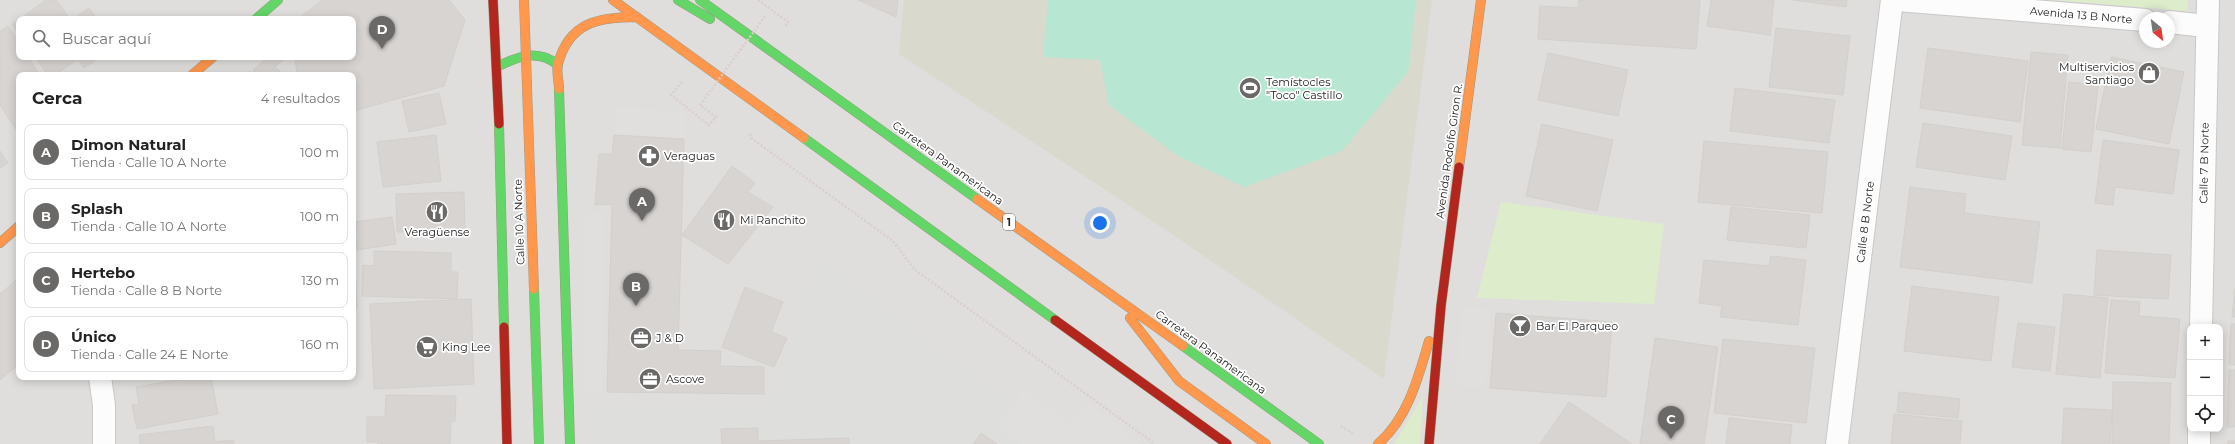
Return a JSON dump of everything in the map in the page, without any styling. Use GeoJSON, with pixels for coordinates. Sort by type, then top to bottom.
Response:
{"type":"FeatureCollection","features":[{"type":"Feature","properties":{"kind":"main road"},"geometry":{"type":"LineString","coordinates":[[259,16],[278,0]]}},
{"type":"Feature","properties":{"kind":"main road"},"geometry":{"type":"LineString","coordinates":[[493,0],[497,67],[507,444]]}},
{"type":"Feature","properties":{"kind":"main road","name":"Calle 10 A Norte"},"geometry":{"type":"LineString","coordinates":[[524,0],[539,444]]}},
{"type":"Feature","properties":{"kind":"main road"},"geometry":{"type":"LineString","coordinates":[[613,0],[1227,444]]}},
{"type":"Feature","properties":{"kind":"main road"},"geometry":{"type":"LineString","coordinates":[[678,0],[825,89]]}},
{"type":"Feature","properties":{"kind":"main road","name":"Carretera Panamericana"},"geometry":{"type":"LineString","coordinates":[[700,0],[741,31],[825,89],[1319,444]]}},
{"type":"Feature","properties":{"kind":"main road"},"geometry":{"type":"LineString","coordinates":[[716,0],[741,31]]}},
{"type":"Feature","properties":{"kind":"main road","name":"Avenida Rodolfo Giron R."},"geometry":{"type":"LineString","coordinates":[[1429,444],[1441,306],[1481,0]]}},
{"type":"Feature","properties":{"kind":"main road"},"geometry":{"type":"LineString","coordinates":[[570,444],[558,65],[567,42],[584,24],[606,17],[636,17]]}},
{"type":"Feature","properties":{"kind":"main road"},"geometry":{"type":"LineString","coordinates":[[497,67],[517,58],[536,54],[552,60],[558,65]]}},
{"type":"Feature","properties":{"kind":"main road"},"geometry":{"type":"LineString","coordinates":[[196,72],[210,60]]}},
{"type":"Feature","properties":{"kind":"main road"},"geometry":{"type":"LineString","coordinates":[[0,243],[16,230]]}},
{"type":"Feature","properties":{"kind":"main road"},"geometry":{"type":"LineString","coordinates":[[1116,299],[1179,381],[1266,444]]}},
{"type":"Feature","properties":{"kind":"main road","name":"Avenida Rodolfo Giron R."},"geometry":{"type":"LineString","coordinates":[[1378,444],[1394,429],[1407,402],[1441,306]]}},
{"type":"Feature","properties":{"kind":"street","name":"Calle 8 B Norte"},"geometry":{"type":"LineString","coordinates":[[1837,444],[1892,0]]}},
{"type":"Feature","properties":{"kind":"street","name":"Avenida 13 B Norte"},"geometry":{"type":"LineString","coordinates":[[1897,0],[2139,20]]}},
{"type":"Feature","properties":{"kind":"street","name":"Calle 7 B Norte"},"geometry":{"type":"LineString","coordinates":[[2201,324],[2206,26],[2208,0]]}},
{"type":"Feature","properties":{"kind":"street"},"geometry":{"type":"LineString","coordinates":[[2175,23],[2206,26]]}},
{"type":"Feature","properties":{"kind":"street"},"geometry":{"type":"LineString","coordinates":[[100,380],[104,405],[104,444]]}},
{"type":"Feature","properties":{"kind":"street"},"geometry":{"type":"LineString","coordinates":[[2199,432],[2199,444]]}},
{"type":"Feature","properties":{"kind":"path"},"geometry":{"type":"LineString","coordinates":[[758,0],[788,22],[784,28],[778,24]]}},
{"type":"Feature","properties":{"kind":"path"},"geometry":{"type":"LineString","coordinates":[[686,77],[671,95],[710,125],[716,117],[700,105],[766,16],[772,20]]}},
{"type":"Feature","properties":{"kind":"path"},"geometry":{"type":"LineString","coordinates":[[702,89],[714,99]]}},
{"type":"Feature","properties":{"kind":"path"},"geometry":{"type":"LineString","coordinates":[[747,128],[751,138],[893,242],[915,270],[1155,444]]}},
{"type":"Feature","properties":{"kind":"shaded area"},"geometry":{"type":"Polygon","coordinates":[[[0,0],[2235,0],[2235,444],[0,444],[0,0]]]}},
{"type":"Feature","properties":{"kind":"shaded area"},"geometry":{"type":"Polygon","coordinates":[[[904,0],[1432,0],[1384,379],[1154,222],[899,54],[904,0]]]}},
{"type":"Feature","properties":{"kind":"shaded area"},"geometry":{"type":"Polygon","coordinates":[[[616,107],[686,111],[684,139],[614,135],[616,107]]]}},
{"type":"Feature","properties":{"kind":"shaded area"},"geometry":{"type":"Polygon","coordinates":[[[585,213],[603,213],[603,394],[585,394],[585,213]]]}},
{"type":"Feature","properties":{"kind":"shaded area"},"geometry":{"type":"Polygon","coordinates":[[[817,257],[951,360],[1082,444],[597,444],[596,406],[770,405],[817,257]]]}},
{"type":"Feature","properties":{"kind":"shaded area"},"geometry":{"type":"Polygon","coordinates":[[[1462,306],[1491,309],[1485,388],[1456,386],[1462,306]]]}},
{"type":"Feature","properties":{"kind":"shaded area"},"geometry":{"type":"Polygon","coordinates":[[[1025,389],[1070,425],[1088,402],[1139,442],[1137,444],[1021,444],[997,425],[1025,389]]]}},
{"type":"Feature","properties":{"kind":"green space","name":"Temístocles \"Toco\" Castillo"},"geometry":{"type":"Polygon","coordinates":[[[1048,0],[1416,0],[1408,72],[1342,151],[1245,187],[1178,156],[1109,105],[1100,60],[1043,57],[1048,0]]]}},
{"type":"Feature","properties":{"kind":"green space"},"geometry":{"type":"Polygon","coordinates":[[[2055,0],[2188,0],[2187,11],[2055,0]]]}},
{"type":"Feature","properties":{"kind":"green space"},"geometry":{"type":"Polygon","coordinates":[[[1501,202],[1664,224],[1654,304],[1477,298],[1501,202]]]}},
{"type":"Feature","properties":{"kind":"green space"},"geometry":{"type":"Polygon","coordinates":[[[1423,396],[1420,444],[1394,444],[1423,396]]]}},
{"type":"Feature","properties":{"kind":"building"},"geometry":{"type":"Polygon","coordinates":[[[46,0],[56,0],[68,16],[24,16],[46,0]]]}},
{"type":"Feature","properties":{"kind":"building"},"geometry":{"type":"Polygon","coordinates":[[[322,0],[449,0],[465,20],[444,86],[356,110],[356,72],[297,72],[295,60],[356,60],[356,16],[302,16],[322,0]]]}},
{"type":"Feature","properties":{"kind":"building"},"geometry":{"type":"Polygon","coordinates":[[[858,0],[898,0],[896,17],[858,0]]]}},
{"type":"Feature","properties":{"kind":"building"},"geometry":{"type":"Polygon","coordinates":[[[1579,0],[1700,0],[1696,49],[1538,39],[1540,6],[1578,8],[1579,0]]]}},
{"type":"Feature","properties":{"kind":"building"},"geometry":{"type":"Polygon","coordinates":[[[1711,0],[1774,0],[1770,35],[1707,26],[1711,0]]]}},
{"type":"Feature","properties":{"kind":"building"},"geometry":{"type":"Polygon","coordinates":[[[1793,0],[1847,0],[1846,7],[1793,0]]]}},
{"type":"Feature","properties":{"kind":"building"},"geometry":{"type":"Polygon","coordinates":[[[89,8],[95,16],[77,16],[89,8]]]}},
{"type":"Feature","properties":{"kind":"building"},"geometry":{"type":"Polygon","coordinates":[[[16,21],[16,30],[12,24],[16,21]]]}},
{"type":"Feature","properties":{"kind":"building"},"geometry":{"type":"Polygon","coordinates":[[[8,26],[16,38],[16,60],[30,60],[38,72],[16,72],[16,129],[0,105],[0,31],[8,26]]]}},
{"type":"Feature","properties":{"kind":"building"},"geometry":{"type":"Polygon","coordinates":[[[1776,28],[1850,36],[1843,95],[1769,87],[1776,28]]]}},
{"type":"Feature","properties":{"kind":"building"},"geometry":{"type":"Polygon","coordinates":[[[1928,48],[2028,61],[2020,122],[1920,108],[1928,48]]]}},
{"type":"Feature","properties":{"kind":"building"},"geometry":{"type":"Polygon","coordinates":[[[2031,52],[2068,55],[2060,148],[2022,145],[2031,52]]]}},
{"type":"Feature","properties":{"kind":"building"},"geometry":{"type":"Polygon","coordinates":[[[1548,53],[1628,70],[1618,116],[1538,100],[1548,53]]]}},
{"type":"Feature","properties":{"kind":"building"},"geometry":{"type":"Polygon","coordinates":[[[2111,57],[2184,72],[2169,144],[2096,129],[2111,57]]]}},
{"type":"Feature","properties":{"kind":"building"},"geometry":{"type":"Polygon","coordinates":[[[37,60],[77,60],[59,72],[46,72],[37,60]]]}},
{"type":"Feature","properties":{"kind":"building"},"geometry":{"type":"Polygon","coordinates":[[[79,60],[96,60],[84,68],[79,60]]]}},
{"type":"Feature","properties":{"kind":"building"},"geometry":{"type":"Polygon","coordinates":[[[265,60],[283,60],[275,67],[281,72],[255,72],[253,70],[265,60]]]}},
{"type":"Feature","properties":{"kind":"building"},"geometry":{"type":"Polygon","coordinates":[[[2069,82],[2098,85],[2091,152],[2062,149],[2069,82]]]}},
{"type":"Feature","properties":{"kind":"building"},"geometry":{"type":"Polygon","coordinates":[[[1735,88],[1835,100],[1829,143],[1730,131],[1735,88]]]}},
{"type":"Feature","properties":{"kind":"building"},"geometry":{"type":"Polygon","coordinates":[[[439,93],[446,124],[409,132],[402,101],[439,93]]]}},
{"type":"Feature","properties":{"kind":"building"},"geometry":{"type":"Polygon","coordinates":[[[1923,123],[2012,136],[2005,180],[1916,167],[1923,123]]]}},
{"type":"Feature","properties":{"kind":"building"},"geometry":{"type":"Polygon","coordinates":[[[1542,124],[1613,140],[1597,211],[1526,196],[1542,124]]]}},
{"type":"Feature","properties":{"kind":"building"},"geometry":{"type":"Polygon","coordinates":[[[436,135],[441,181],[383,187],[377,142],[436,135]]]}},
{"type":"Feature","properties":{"kind":"building"},"geometry":{"type":"Polygon","coordinates":[[[614,135],[684,139],[678,350],[721,351],[720,366],[764,367],[764,394],[607,392],[612,204],[595,205],[599,154],[612,154],[614,135]]]}},
{"type":"Feature","properties":{"kind":"building"},"geometry":{"type":"Polygon","coordinates":[[[2103,140],[2179,150],[2173,194],[2115,187],[2113,205],[2095,203],[2103,140]]]}},
{"type":"Feature","properties":{"kind":"building"},"geometry":{"type":"Polygon","coordinates":[[[1704,141],[1828,152],[1822,213],[1698,202],[1704,141]]]}},
{"type":"Feature","properties":{"kind":"building"},"geometry":{"type":"Polygon","coordinates":[[[0,151],[8,163],[0,168],[0,151]]]}},
{"type":"Feature","properties":{"kind":"building"},"geometry":{"type":"Polygon","coordinates":[[[732,166],[755,183],[748,192],[773,207],[728,264],[682,235],[732,166]]]}},
{"type":"Feature","properties":{"kind":"building"},"geometry":{"type":"Polygon","coordinates":[[[1910,187],[1966,194],[1964,213],[2040,222],[2032,283],[1900,267],[1910,187]]]}},
{"type":"Feature","properties":{"kind":"building"},"geometry":{"type":"Polygon","coordinates":[[[464,192],[465,230],[397,232],[396,194],[464,192]]]}},
{"type":"Feature","properties":{"kind":"building"},"geometry":{"type":"Polygon","coordinates":[[[1731,207],[1810,215],[1806,248],[1727,240],[1731,207]]]}},
{"type":"Feature","properties":{"kind":"building"},"geometry":{"type":"Polygon","coordinates":[[[392,217],[396,244],[357,250],[356,222],[392,217]]]}},
{"type":"Feature","properties":{"kind":"building"},"geometry":{"type":"Polygon","coordinates":[[[2097,250],[2171,255],[2168,299],[2094,295],[2097,250]]]}},
{"type":"Feature","properties":{"kind":"building"},"geometry":{"type":"Polygon","coordinates":[[[374,251],[451,253],[451,272],[458,272],[457,299],[362,296],[363,265],[374,266],[374,251]]]}},
{"type":"Feature","properties":{"kind":"building"},"geometry":{"type":"Polygon","coordinates":[[[1771,256],[1806,260],[1798,325],[1720,317],[1722,306],[1699,303],[1704,260],[1769,266],[1771,256]]]}},
{"type":"Feature","properties":{"kind":"building"},"geometry":{"type":"Polygon","coordinates":[[[16,280],[16,367],[0,380],[0,294],[16,280]]]}},
{"type":"Feature","properties":{"kind":"building"},"geometry":{"type":"Polygon","coordinates":[[[1912,286],[1999,297],[1991,361],[1904,351],[1912,286]]]}},
{"type":"Feature","properties":{"kind":"building"},"geometry":{"type":"Polygon","coordinates":[[[745,287],[783,302],[771,332],[787,338],[774,367],[722,347],[745,287]]]}},
{"type":"Feature","properties":{"kind":"building"},"geometry":{"type":"Polygon","coordinates":[[[2235,288],[2235,317],[2232,317],[2235,288]]]}},
{"type":"Feature","properties":{"kind":"building"},"geometry":{"type":"Polygon","coordinates":[[[2064,294],[2108,298],[2100,378],[2056,374],[2064,294]]]}},
{"type":"Feature","properties":{"kind":"building"},"geometry":{"type":"Polygon","coordinates":[[[471,299],[474,384],[374,389],[370,304],[471,299]]]}},
{"type":"Feature","properties":{"kind":"building"},"geometry":{"type":"Polygon","coordinates":[[[2111,300],[2140,302],[2139,316],[2180,319],[2175,378],[2105,373],[2111,300]]]}},
{"type":"Feature","properties":{"kind":"building"},"geometry":{"type":"Polygon","coordinates":[[[1496,313],[1612,322],[1606,397],[1490,388],[1496,313]]]}},
{"type":"Feature","properties":{"kind":"building"},"geometry":{"type":"Polygon","coordinates":[[[2018,323],[2055,327],[2050,371],[2012,367],[2018,323]]]}},
{"type":"Feature","properties":{"kind":"building"},"geometry":{"type":"Polygon","coordinates":[[[2231,324],[2235,324],[2235,365],[2229,364],[2231,324]]]}},
{"type":"Feature","properties":{"kind":"building"},"geometry":{"type":"Polygon","coordinates":[[[1655,338],[1718,347],[1704,444],[1640,444],[1655,338]]]}},
{"type":"Feature","properties":{"kind":"building"},"geometry":{"type":"Polygon","coordinates":[[[1723,339],[1815,348],[1806,423],[1714,413],[1723,339]]]}},
{"type":"Feature","properties":{"kind":"building"},"geometry":{"type":"Polygon","coordinates":[[[2229,370],[2235,370],[2235,427],[2227,427],[2229,370]]]}},
{"type":"Feature","properties":{"kind":"building"},"geometry":{"type":"Polygon","coordinates":[[[177,380],[212,380],[218,414],[137,429],[132,405],[139,404],[136,387],[177,380]]]}},
{"type":"Feature","properties":{"kind":"building"},"geometry":{"type":"Polygon","coordinates":[[[2113,382],[2171,383],[2169,444],[2112,444],[2113,382]]]}},
{"type":"Feature","properties":{"kind":"building"},"geometry":{"type":"Polygon","coordinates":[[[1899,392],[1960,399],[1958,418],[1897,412],[1899,392]]]}},
{"type":"Feature","properties":{"kind":"building"},"geometry":{"type":"Polygon","coordinates":[[[386,395],[456,396],[455,421],[451,422],[450,444],[378,444],[378,442],[367,442],[367,417],[385,417],[386,395]]]}},
{"type":"Feature","properties":{"kind":"building"},"geometry":{"type":"Polygon","coordinates":[[[1569,402],[1632,444],[1540,444],[1569,402]]]}},
{"type":"Feature","properties":{"kind":"building"},"geometry":{"type":"Polygon","coordinates":[[[2064,408],[2112,410],[2110,444],[2062,444],[2064,408]]]}},
{"type":"Feature","properties":{"kind":"building"},"geometry":{"type":"Polygon","coordinates":[[[1894,414],[1962,421],[1960,444],[1891,444],[1894,414]]]}},
{"type":"Feature","properties":{"kind":"building"},"geometry":{"type":"Polygon","coordinates":[[[1729,418],[1792,425],[1790,444],[1726,444],[1729,418]]]}},
{"type":"Feature","properties":{"kind":"building"},"geometry":{"type":"Polygon","coordinates":[[[213,426],[215,442],[233,440],[234,444],[140,444],[139,435],[213,426]]]}},
{"type":"Feature","properties":{"kind":"building"},"geometry":{"type":"Polygon","coordinates":[[[758,428],[758,441],[849,438],[849,444],[722,444],[721,429],[758,428]]]}},
{"type":"Feature","properties":{"kind":"building"},"geometry":{"type":"Polygon","coordinates":[[[981,433],[997,444],[973,444],[981,433]]]}},
{"type":"Feature","properties":{"kind":"building"},"geometry":{"type":"Polygon","coordinates":[[[2228,441],[2235,441],[2235,444],[2228,444],[2228,441]]]}},
{"type":"Feature","properties":{"kind":"traffic: fast"},"geometry":{"type":"LineString","coordinates":[[259,16],[278,0]]}},
{"type":"Feature","properties":{"kind":"traffic: fast"},"geometry":{"type":"LineString","coordinates":[[678,0],[710,19]]}},
{"type":"Feature","properties":{"kind":"traffic: fast"},"geometry":{"type":"LineString","coordinates":[[700,0],[977,199]]}},
{"type":"Feature","properties":{"kind":"traffic: fast"},"geometry":{"type":"LineString","coordinates":[[497,67],[520,57],[528,56],[543,57],[558,65]]}},
{"type":"Feature","properties":{"kind":"traffic: fast"},"geometry":{"type":"LineString","coordinates":[[559,89],[570,444]]}},
{"type":"Feature","properties":{"kind":"traffic: fast"},"geometry":{"type":"LineString","coordinates":[[499,124],[504,327]]}},
{"type":"Feature","properties":{"kind":"traffic: fast"},"geometry":{"type":"LineString","coordinates":[[804,138],[1055,320]]}},
{"type":"Feature","properties":{"kind":"traffic: fast"},"geometry":{"type":"LineString","coordinates":[[534,289],[539,444]]}},
{"type":"Feature","properties":{"kind":"traffic: fast"},"geometry":{"type":"LineString","coordinates":[[1183,346],[1319,444]]}},
{"type":"Feature","properties":{"kind":"traffic: slow"},"geometry":{"type":"LineString","coordinates":[[524,0],[534,289]]}},
{"type":"Feature","properties":{"kind":"traffic: slow"},"geometry":{"type":"LineString","coordinates":[[613,0],[804,138]]}},
{"type":"Feature","properties":{"kind":"traffic: slow"},"geometry":{"type":"LineString","coordinates":[[1459,167],[1481,0]]}},
{"type":"Feature","properties":{"kind":"traffic: slow"},"geometry":{"type":"LineString","coordinates":[[559,89],[557,67],[563,50],[570,39],[578,31],[587,25],[610,18],[637,17]]}},
{"type":"Feature","properties":{"kind":"traffic: slow"},"geometry":{"type":"LineString","coordinates":[[196,72],[210,60]]}},
{"type":"Feature","properties":{"kind":"traffic: slow"},"geometry":{"type":"LineString","coordinates":[[977,199],[1183,346]]}},
{"type":"Feature","properties":{"kind":"traffic: slow"},"geometry":{"type":"LineString","coordinates":[[0,243],[16,229]]}},
{"type":"Feature","properties":{"kind":"traffic: slow"},"geometry":{"type":"LineString","coordinates":[[1130,318],[1179,381],[1266,444]]}},
{"type":"Feature","properties":{"kind":"traffic: slow"},"geometry":{"type":"LineString","coordinates":[[1378,444],[1397,422],[1411,397],[1429,341]]}},
{"type":"Feature","properties":{"kind":"traffic: jam"},"geometry":{"type":"LineString","coordinates":[[493,0],[499,124]]}},
{"type":"Feature","properties":{"kind":"traffic: jam"},"geometry":{"type":"LineString","coordinates":[[1429,444],[1441,306],[1459,167]]}},
{"type":"Feature","properties":{"kind":"traffic: jam"},"geometry":{"type":"LineString","coordinates":[[1055,320],[1227,444]]}},
{"type":"Feature","properties":{"kind":"traffic: jam"},"geometry":{"type":"LineString","coordinates":[[504,327],[507,444]]}},
{"type":"Feature","properties":{"kind":"place","name":"Único"},"geometry":{"type":"Point","coordinates":[382,49]}},
{"type":"Feature","properties":{"kind":"place","name":"Multiservicios Santiago"},"geometry":{"type":"Point","coordinates":[2149,73]}},
{"type":"Feature","properties":{"kind":"place","name":"Temístocles \"Toco\" Castillo"},"geometry":{"type":"Point","coordinates":[1250,88]}},
{"type":"Feature","properties":{"kind":"place","name":"Veraguas"},"geometry":{"type":"Point","coordinates":[649,156]}},
{"type":"Feature","properties":{"kind":"place","name":"Veragüense"},"geometry":{"type":"Point","coordinates":[437,212]}},
{"type":"Feature","properties":{"kind":"place","name":"Mi Ranchito"},"geometry":{"type":"Point","coordinates":[724,220]}},
{"type":"Feature","properties":{"kind":"place","name":"Dimon Natural"},"geometry":{"type":"Point","coordinates":[642,221]}},
{"type":"Feature","properties":{"kind":"place","name":"Splash"},"geometry":{"type":"Point","coordinates":[636,306]}},
{"type":"Feature","properties":{"kind":"place","name":"Bar El Parqueo"},"geometry":{"type":"Point","coordinates":[1520,326]}},
{"type":"Feature","properties":{"kind":"place","name":"J & D"},"geometry":{"type":"Point","coordinates":[641,338]}},
{"type":"Feature","properties":{"kind":"place","name":"King Lee"},"geometry":{"type":"Point","coordinates":[427,347]}},
{"type":"Feature","properties":{"kind":"place","name":"Ascove"},"geometry":{"type":"Point","coordinates":[650,379]}},
{"type":"Feature","properties":{"kind":"place","name":"Hertebo"},"geometry":{"type":"Point","coordinates":[1671,439]}}]}
